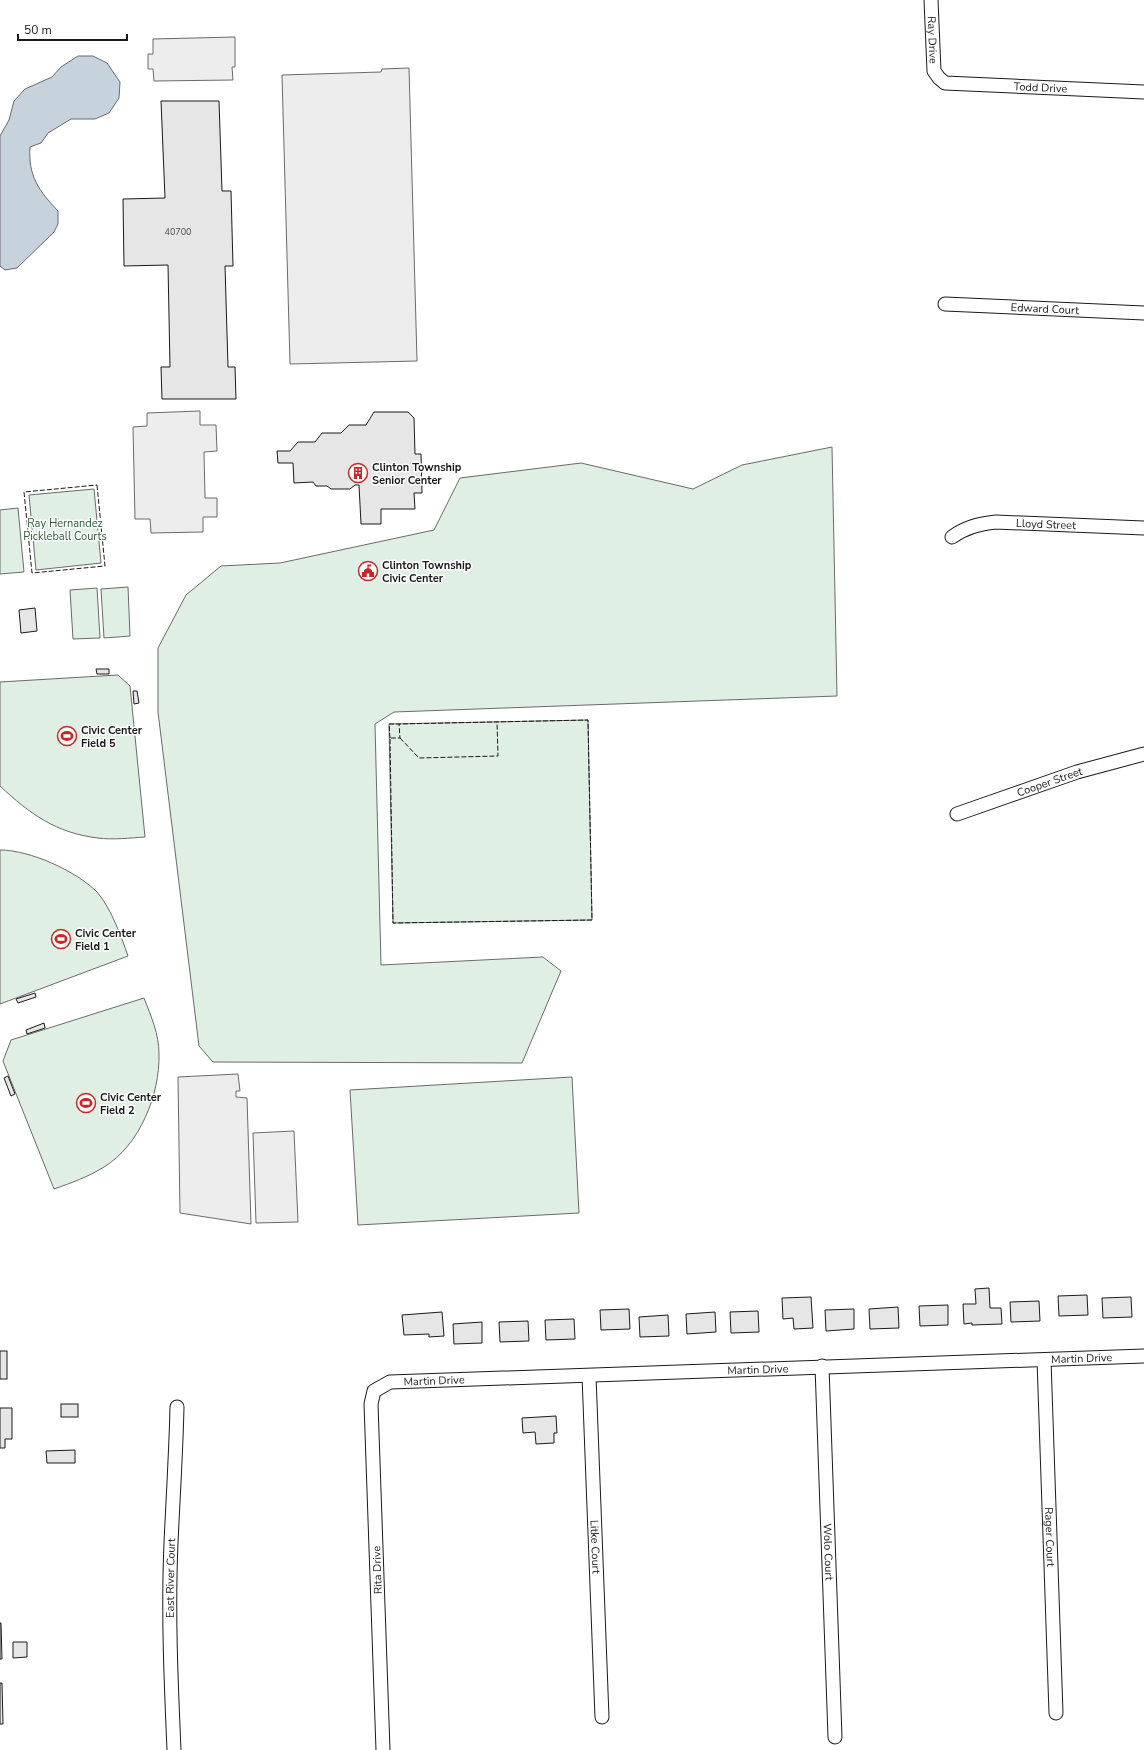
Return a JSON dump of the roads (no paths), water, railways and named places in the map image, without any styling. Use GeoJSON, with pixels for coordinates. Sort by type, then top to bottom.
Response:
{"type":"FeatureCollection","features":[{"type":"Feature","properties":{"kind":"street","name":"Ray Drive"},"geometry":{"type":"LineString","coordinates":[[931,0],[933,66],[939,78]]}},
{"type":"Feature","properties":{"kind":"street","name":"Todd Drive"},"geometry":{"type":"LineString","coordinates":[[939,78],[945,83],[951,84],[1144,92]]}},
{"type":"Feature","properties":{"kind":"street","name":"Edward Court"},"geometry":{"type":"LineString","coordinates":[[945,304],[1144,313]]}},
{"type":"Feature","properties":{"kind":"street","name":"Lloyd Street"},"geometry":{"type":"LineString","coordinates":[[952,537],[964,529],[977,524],[996,522],[1144,528]]}},
{"type":"Feature","properties":{"kind":"street","name":"Cooper Street"},"geometry":{"type":"LineString","coordinates":[[957,814],[1077,772],[1144,754]]}},
{"type":"Feature","properties":{"kind":"street","name":"Martin Drive"},"geometry":{"type":"LineString","coordinates":[[374,1391],[390,1382],[1144,1356]]}},
{"type":"Feature","properties":{"kind":"street","name":"Rager Court"},"geometry":{"type":"LineString","coordinates":[[1044,1360],[1056,1713]]}},
{"type":"Feature","properties":{"kind":"street","name":"Wolo Court"},"geometry":{"type":"LineString","coordinates":[[822,1366],[835,1737]]}},
{"type":"Feature","properties":{"kind":"street","name":"Litke Court"},"geometry":{"type":"LineString","coordinates":[[589,1376],[602,1717]]}},
{"type":"Feature","properties":{"kind":"street","name":"Rita Drive"},"geometry":{"type":"LineString","coordinates":[[374,1391],[371,1404],[383,1750]]}},
{"type":"Feature","properties":{"kind":"street","name":"East River Court"},"geometry":{"type":"LineString","coordinates":[[174,1750],[170,1653],[171,1544],[177,1407]]}},
{"type":"Feature","properties":{"kind":"place","name":"Clinton Township Senior Center"},"geometry":{"type":"Point","coordinates":[358,473]}},
{"type":"Feature","properties":{"kind":"place","name":"Clinton Township Civic Center"},"geometry":{"type":"Point","coordinates":[368,571]}},
{"type":"Feature","properties":{"kind":"place","name":"Civic Center Field 5"},"geometry":{"type":"Point","coordinates":[67,736]}},
{"type":"Feature","properties":{"kind":"place","name":"Civic Center Field 1"},"geometry":{"type":"Point","coordinates":[61,939]}},
{"type":"Feature","properties":{"kind":"place","name":"Civic Center Field 2"},"geometry":{"type":"Point","coordinates":[86,1103]}},
{"type":"Feature","properties":{"kind":"park label","name":"Ray Hernandez Pickleball Courts"},"geometry":{"type":"Point","coordinates":[65,529]}}]}
